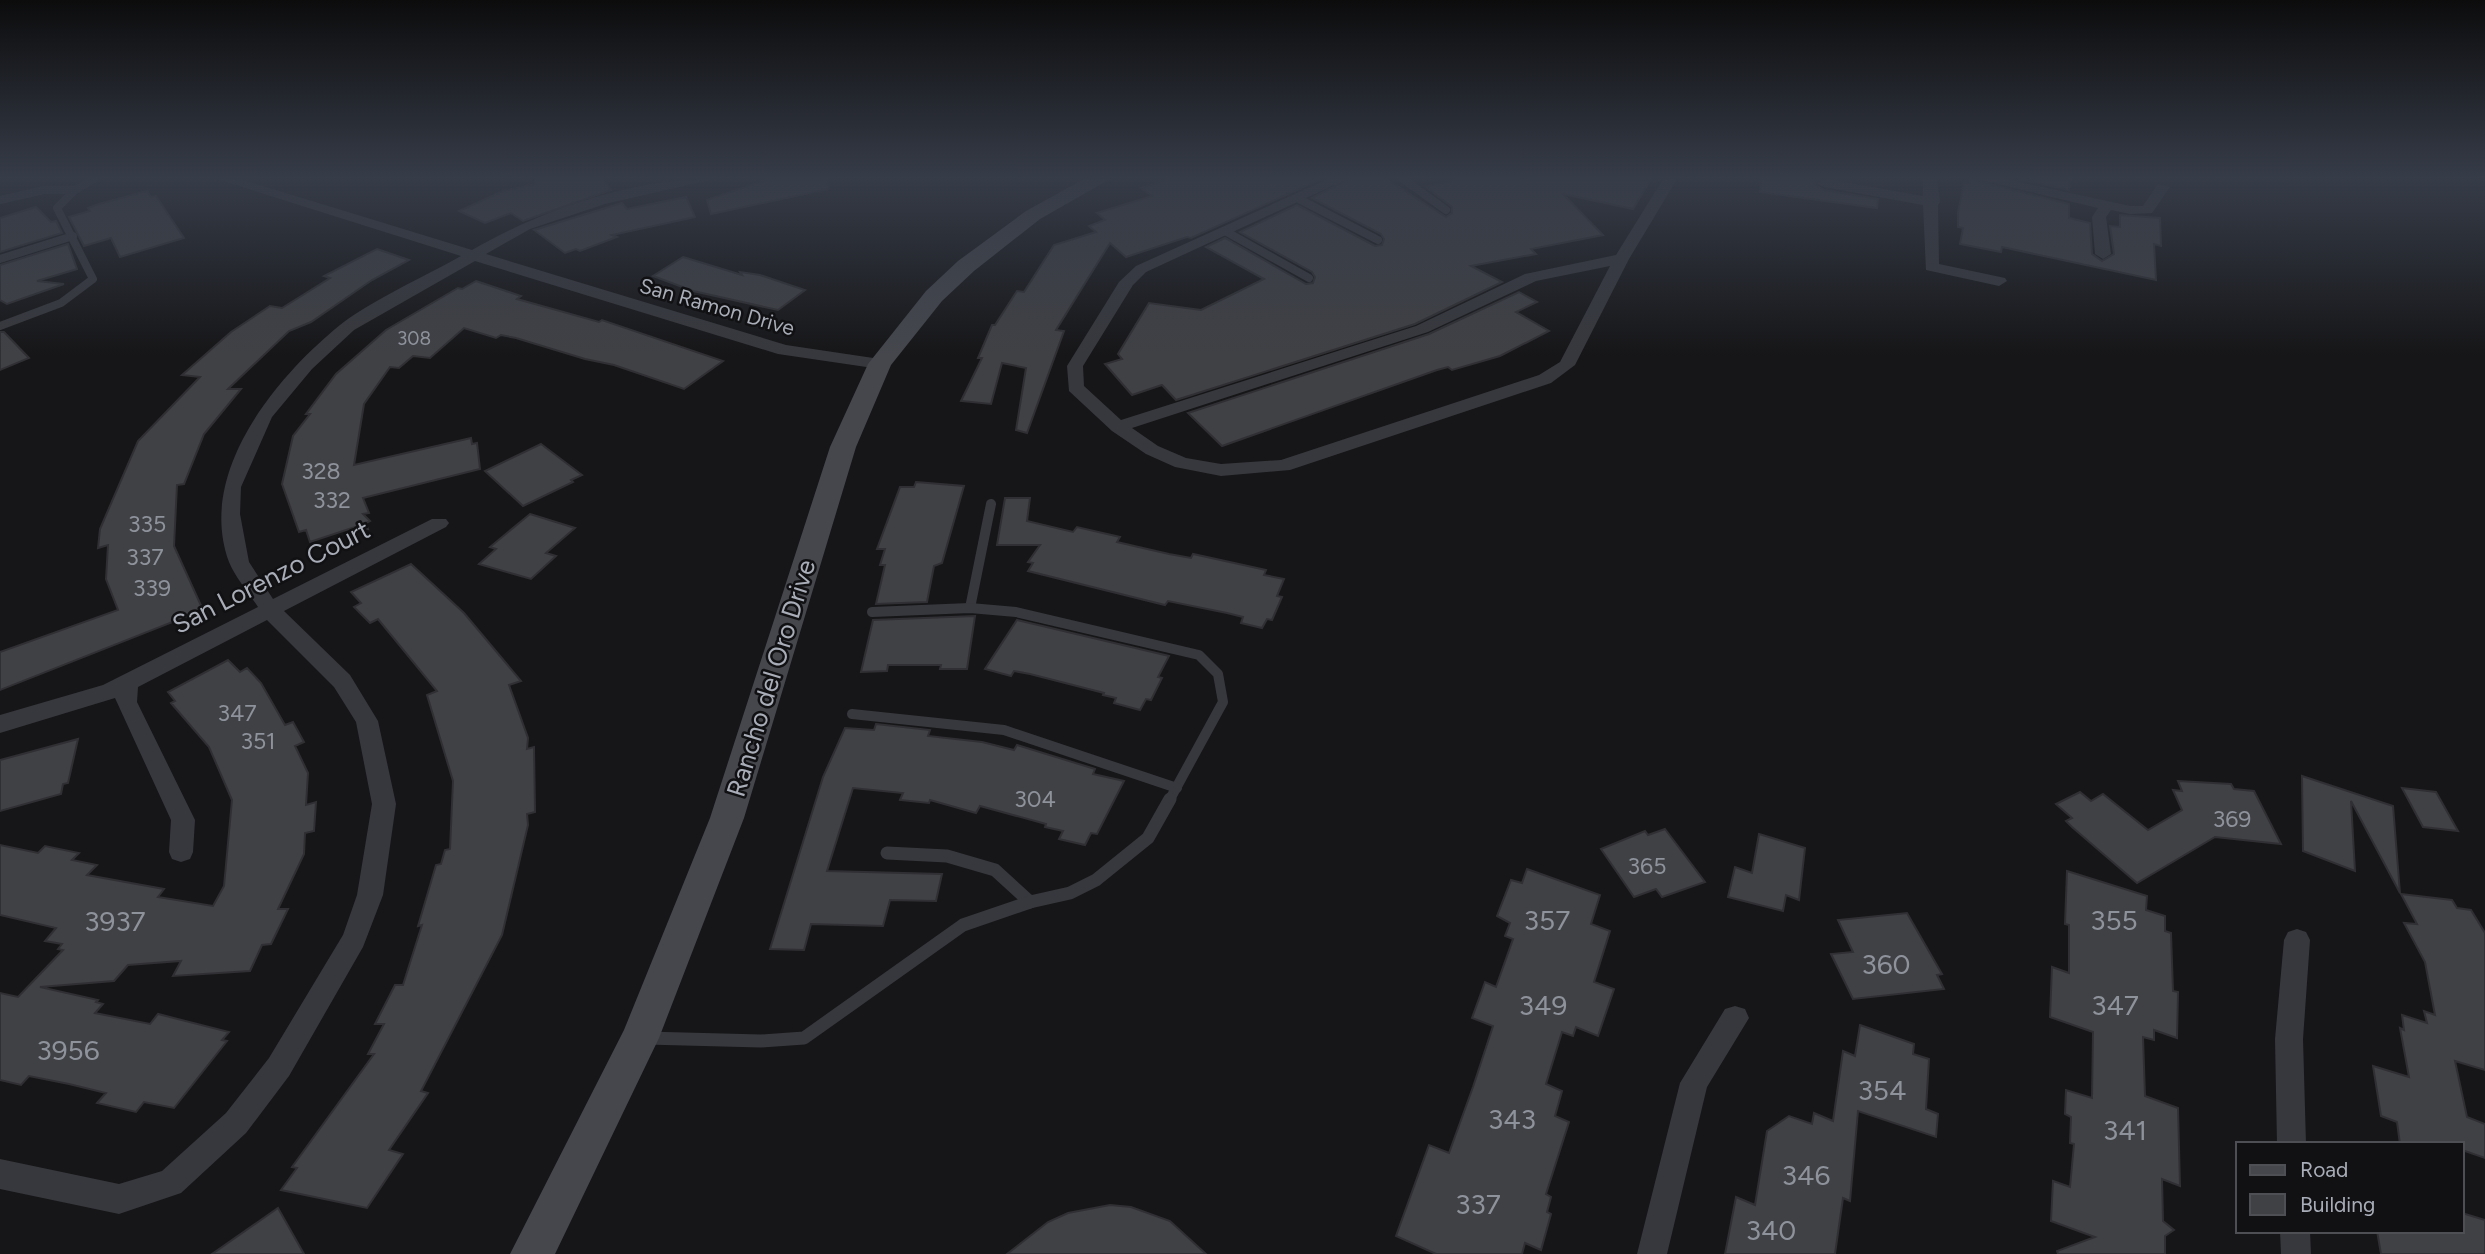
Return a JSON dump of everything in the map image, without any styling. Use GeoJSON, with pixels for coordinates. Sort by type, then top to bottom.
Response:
{"type":"FeatureCollection","features":[{"type":"Feature","properties":{"kind":"main road","name":"Rancho del Oro Drive"},"geometry":{"type":"LineString","coordinates":[[532,1254],[640,1038],[727,818],[843,447],[880,364],[934,296],[966,266],[1003,238]]}},
{"type":"Feature","properties":{"kind":"street","name":"San Ramon Drive"},"geometry":{"type":"LineString","coordinates":[[416,238],[784,350],[880,364]]}},
{"type":"Feature","properties":{"kind":"street"},"geometry":{"type":"LineString","coordinates":[[0,1174],[98,1197],[119,1199],[171,1183],[236,1123],[279,1068],[354,939],[370,895],[384,804],[367,721],[342,681],[270,610],[239,562],[230,514],[232,487],[264,416],[306,365],[348,327],[505,238]]}},
{"type":"Feature","properties":{"kind":"street"},"geometry":{"type":"LineString","coordinates":[[1211,238],[1141,269],[1116,299],[1076,366],[1074,387],[1118,427],[1153,450],[1182,463],[1221,470],[1283,466],[1545,379],[1567,365],[1634,238]]}},
{"type":"Feature","properties":{"kind":"street"},"geometry":{"type":"LineString","coordinates":[[1932,238],[1931,267],[1999,281]]}},
{"type":"Feature","properties":{"kind":"street"},"geometry":{"type":"LineString","coordinates":[[2101,238],[2103,254]]}},
{"type":"Feature","properties":{"kind":"street"},"geometry":{"type":"LineString","coordinates":[[1118,427],[1422,329],[1531,277],[1621,259]]}},
{"type":"Feature","properties":{"kind":"street","name":"San Lorenzo Court"},"geometry":{"type":"LineString","coordinates":[[0,724],[74,704],[128,681],[439,523]]}},
{"type":"Feature","properties":{"kind":"street"},"geometry":{"type":"LineString","coordinates":[[128,681],[126,702],[183,820],[181,852]]}},
{"type":"Feature","properties":{"kind":"street"},"geometry":{"type":"LineString","coordinates":[[2292,1142],[2289,1039],[2297,940]]}},
{"type":"Feature","properties":{"kind":"street"},"geometry":{"type":"LineString","coordinates":[[1652,1254],[1694,1083],[1735,1018]]}},
{"type":"Feature","properties":{"kind":"street"},"geometry":{"type":"LineString","coordinates":[[2295,1233],[2296,1254]]}},
{"type":"Feature","properties":{"kind":"lane"},"geometry":{"type":"LineString","coordinates":[[0,259],[68,238]]}},
{"type":"Feature","properties":{"kind":"lane"},"geometry":{"type":"LineString","coordinates":[[0,326],[61,303],[93,279],[74,238]]}},
{"type":"Feature","properties":{"kind":"lane"},"geometry":{"type":"LineString","coordinates":[[1237,238],[1309,278]]}},
{"type":"Feature","properties":{"kind":"lane"},"geometry":{"type":"LineString","coordinates":[[1373,238],[1378,240]]}},
{"type":"Feature","properties":{"kind":"lane"},"geometry":{"type":"LineString","coordinates":[[970,608],[991,503]]}},
{"type":"Feature","properties":{"kind":"lane"},"geometry":{"type":"LineString","coordinates":[[640,1038],[761,1041],[804,1038],[962,925],[1030,902],[1070,893],[1096,880],[1148,838],[1223,702],[1221,678],[1212,662],[1199,655],[1016,612],[970,608],[872,612]]}},
{"type":"Feature","properties":{"kind":"lane"},"geometry":{"type":"LineString","coordinates":[[852,713],[1004,730],[1177,788]]}},
{"type":"Feature","properties":{"kind":"lane"},"geometry":{"type":"LineString","coordinates":[[887,853],[947,856],[995,870],[1030,902]]}},
{"type":"Feature","properties":{"kind":"building"},"geometry":{"type":"Polygon","coordinates":[[[0,238],[47,238],[0,252],[0,238]]]}},
{"type":"Feature","properties":{"kind":"building"},"geometry":{"type":"Polygon","coordinates":[[[80,238],[184,238],[120,257],[111,238],[84,246],[80,238]]]}},
{"type":"Feature","properties":{"kind":"building"},"geometry":{"type":"Polygon","coordinates":[[[544,238],[616,238],[580,251],[576,249],[565,253],[544,238]]]}},
{"type":"Feature","properties":{"kind":"building"},"geometry":{"type":"Polygon","coordinates":[[[1078,238],[1185,238],[1126,257],[1110,243],[1056,330],[1064,331],[1027,433],[1016,430],[1026,368],[1002,363],[991,404],[961,401],[982,358],[978,358],[992,325],[995,325],[1017,291],[1024,292],[1054,245],[1078,238]]]}},
{"type":"Feature","properties":{"kind":"building"},"geometry":{"type":"Polygon","coordinates":[[[1225,238],[1306,284],[1313,283],[1315,277],[1312,272],[1250,238],[1359,238],[1375,246],[1382,245],[1384,239],[1590,238],[1531,249],[1536,254],[1471,266],[1502,282],[1415,324],[1176,400],[1162,385],[1132,395],[1105,364],[1122,359],[1118,354],[1149,303],[1201,310],[1264,279],[1206,247],[1225,238]]]}},
{"type":"Feature","properties":{"kind":"building"},"geometry":{"type":"Polygon","coordinates":[[[1961,238],[2091,238],[2092,254],[2102,261],[2114,254],[2112,238],[2161,238],[2161,246],[2154,244],[2156,280],[2002,247],[2001,252],[1960,244],[1961,238]]]}},
{"type":"Feature","properties":{"kind":"building"},"geometry":{"type":"Polygon","coordinates":[[[68,244],[77,269],[37,281],[64,284],[7,304],[0,300],[0,265],[68,244]]]}},
{"type":"Feature","properties":{"kind":"building"},"geometry":{"type":"Polygon","coordinates":[[[377,249],[409,260],[372,280],[311,322],[289,331],[228,389],[241,389],[204,434],[184,484],[177,485],[174,546],[203,610],[0,690],[0,652],[118,610],[106,579],[108,545],[98,548],[100,529],[138,441],[200,377],[182,375],[231,332],[270,306],[282,308],[330,278],[324,276],[377,249]]]}},
{"type":"Feature","properties":{"kind":"building"},"geometry":{"type":"Polygon","coordinates":[[[683,257],[742,275],[740,272],[760,275],[805,290],[778,310],[693,291],[653,276],[683,257]]]}},
{"type":"Feature","properties":{"kind":"building"},"geometry":{"type":"Polygon","coordinates":[[[476,281],[521,296],[517,299],[599,322],[602,320],[723,361],[684,389],[614,365],[516,338],[501,335],[496,338],[464,328],[430,358],[413,356],[399,368],[390,367],[364,404],[354,465],[471,438],[472,444],[477,443],[480,469],[363,498],[369,513],[363,514],[370,521],[366,523],[368,529],[358,526],[310,542],[306,530],[299,532],[282,484],[293,436],[310,414],[306,414],[336,374],[386,330],[458,288],[462,289],[476,281]]]}},
{"type":"Feature","properties":{"kind":"building"},"geometry":{"type":"Polygon","coordinates":[[[1519,292],[1537,302],[1516,312],[1549,331],[1500,356],[1452,370],[1448,367],[1437,370],[1222,446],[1188,413],[1429,334],[1519,292]]]}},
{"type":"Feature","properties":{"kind":"building"},"geometry":{"type":"Polygon","coordinates":[[[0,332],[4,332],[29,358],[0,370],[0,332]]]}},
{"type":"Feature","properties":{"kind":"building"},"geometry":{"type":"Polygon","coordinates":[[[541,444],[582,475],[523,506],[485,471],[541,444]]]}},
{"type":"Feature","properties":{"kind":"building"},"geometry":{"type":"Polygon","coordinates":[[[916,482],[964,486],[942,563],[934,566],[927,602],[876,604],[885,565],[880,565],[885,549],[877,549],[900,487],[914,487],[916,482]]]}},
{"type":"Feature","properties":{"kind":"building"},"geometry":{"type":"Polygon","coordinates":[[[1005,498],[1030,498],[1027,521],[1073,532],[1077,527],[1120,537],[1117,542],[1169,554],[1191,558],[1193,554],[1266,570],[1264,575],[1284,579],[1277,596],[1282,597],[1272,620],[1267,619],[1262,628],[1241,623],[1243,617],[1227,613],[1168,601],[1165,605],[1028,571],[1033,563],[1028,562],[1040,545],[997,545],[1005,498]]]}},
{"type":"Feature","properties":{"kind":"building"},"geometry":{"type":"Polygon","coordinates":[[[530,514],[575,528],[546,553],[556,556],[531,579],[479,564],[496,549],[490,547],[530,514]]]}},
{"type":"Feature","properties":{"kind":"building"},"geometry":{"type":"Polygon","coordinates":[[[411,564],[464,613],[521,681],[509,685],[528,738],[527,749],[534,747],[535,812],[527,814],[528,825],[502,935],[421,1091],[428,1093],[389,1150],[403,1154],[367,1208],[281,1190],[297,1168],[292,1167],[374,1054],[368,1054],[384,1024],[375,1024],[395,985],[403,985],[422,925],[418,926],[436,865],[441,864],[445,850],[450,849],[453,781],[427,695],[437,691],[378,619],[370,623],[354,607],[361,603],[351,592],[411,564]]]}},
{"type":"Feature","properties":{"kind":"building"},"geometry":{"type":"Polygon","coordinates":[[[975,616],[967,669],[940,669],[941,665],[888,665],[887,671],[861,672],[873,620],[975,616]]]}},
{"type":"Feature","properties":{"kind":"building"},"geometry":{"type":"Polygon","coordinates":[[[1017,620],[1169,656],[1158,677],[1162,678],[1151,700],[1146,699],[1140,710],[1114,703],[1116,698],[1103,695],[1104,693],[1030,674],[1014,671],[1011,676],[985,669],[1017,620]]]}},
{"type":"Feature","properties":{"kind":"building"},"geometry":{"type":"Polygon","coordinates":[[[228,660],[240,672],[247,668],[261,683],[285,725],[293,722],[304,742],[295,746],[308,773],[306,805],[316,802],[314,831],[305,833],[304,854],[278,909],[288,909],[271,944],[262,945],[250,971],[173,976],[181,961],[128,965],[114,981],[40,987],[98,1000],[96,1002],[103,1004],[95,1013],[150,1024],[158,1014],[229,1032],[222,1040],[227,1041],[174,1108],[144,1102],[136,1112],[97,1103],[106,1093],[69,1084],[29,1076],[21,1085],[0,1080],[0,993],[18,997],[63,950],[58,949],[62,944],[45,941],[56,928],[0,915],[0,845],[38,853],[45,846],[79,853],[72,860],[97,865],[87,875],[164,889],[158,897],[213,906],[224,886],[232,800],[209,747],[171,703],[175,701],[168,692],[228,660]]]}},
{"type":"Feature","properties":{"kind":"building"},"geometry":{"type":"Polygon","coordinates":[[[876,724],[930,730],[928,736],[982,742],[1014,750],[1017,745],[1095,769],[1093,774],[1124,781],[1097,834],[1091,833],[1085,845],[1059,839],[1063,831],[1045,827],[1046,824],[980,806],[976,813],[930,800],[929,803],[900,800],[903,793],[853,788],[827,871],[942,874],[936,901],[890,900],[883,926],[811,924],[804,950],[770,949],[823,777],[845,728],[874,730],[876,724]]]}},
{"type":"Feature","properties":{"kind":"building"},"geometry":{"type":"Polygon","coordinates":[[[78,739],[68,783],[63,784],[61,794],[0,811],[0,760],[78,739]]]}},
{"type":"Feature","properties":{"kind":"building"},"geometry":{"type":"Polygon","coordinates":[[[2302,776],[2393,806],[2400,893],[2351,801],[2355,871],[2303,851],[2302,776]]]}},
{"type":"Feature","properties":{"kind":"building"},"geometry":{"type":"Polygon","coordinates":[[[2178,781],[2231,784],[2234,789],[2254,791],[2281,844],[2215,837],[2137,883],[2072,827],[2066,821],[2072,818],[2056,804],[2080,792],[2091,801],[2103,794],[2148,830],[2182,810],[2173,790],[2182,791],[2178,781]]]}},
{"type":"Feature","properties":{"kind":"building"},"geometry":{"type":"Polygon","coordinates":[[[2402,788],[2436,792],[2458,831],[2423,827],[2402,788]]]}},
{"type":"Feature","properties":{"kind":"building"},"geometry":{"type":"Polygon","coordinates":[[[1665,829],[1705,882],[1662,897],[1656,889],[1634,897],[1601,849],[1645,831],[1648,835],[1665,829]]]}},
{"type":"Feature","properties":{"kind":"building"},"geometry":{"type":"Polygon","coordinates":[[[1759,834],[1805,848],[1799,900],[1786,895],[1783,911],[1728,897],[1735,867],[1752,873],[1759,834]]]}},
{"type":"Feature","properties":{"kind":"building"},"geometry":{"type":"Polygon","coordinates":[[[1527,869],[1600,895],[1591,924],[1610,931],[1594,982],[1614,989],[1598,1036],[1576,1027],[1573,1036],[1562,1032],[1546,1084],[1562,1091],[1555,1116],[1569,1122],[1546,1194],[1551,1197],[1547,1212],[1551,1214],[1541,1250],[1525,1243],[1522,1254],[1436,1254],[1396,1236],[1429,1145],[1449,1153],[1473,1087],[1493,1026],[1472,1018],[1485,982],[1496,987],[1513,939],[1505,936],[1510,923],[1497,916],[1511,880],[1522,883],[1527,869]]]}},
{"type":"Feature","properties":{"kind":"building"},"geometry":{"type":"Polygon","coordinates":[[[2067,871],[2147,896],[2146,910],[2165,916],[2165,931],[2171,933],[2173,991],[2178,992],[2177,1038],[2154,1030],[2154,1040],[2143,1037],[2145,1096],[2178,1108],[2180,1186],[2162,1179],[2163,1221],[2174,1230],[2165,1236],[2165,1254],[2058,1254],[2057,1251],[2095,1237],[2051,1221],[2053,1181],[2070,1187],[2074,1144],[2070,1143],[2071,1117],[2065,1114],[2066,1090],[2092,1098],[2093,1032],[2050,1017],[2052,967],[2069,973],[2069,925],[2065,924],[2067,871]]]}},
{"type":"Feature","properties":{"kind":"building"},"geometry":{"type":"Polygon","coordinates":[[[2401,894],[2452,900],[2457,908],[2471,910],[2485,933],[2485,1070],[2455,1061],[2467,1117],[2485,1124],[2485,1158],[2464,1151],[2464,1142],[2400,1142],[2397,1122],[2381,1116],[2373,1066],[2409,1077],[2400,1028],[2404,1030],[2402,1015],[2427,1023],[2424,1011],[2435,1015],[2425,962],[2404,923],[2417,924],[2401,894]]]}},
{"type":"Feature","properties":{"kind":"building"},"geometry":{"type":"Polygon","coordinates":[[[1907,913],[1942,974],[1937,975],[1944,989],[1853,999],[1831,954],[1853,952],[1838,920],[1907,913]]]}},
{"type":"Feature","properties":{"kind":"building"},"geometry":{"type":"Polygon","coordinates":[[[1860,1025],[1914,1044],[1913,1054],[1929,1059],[1926,1109],[1938,1114],[1936,1137],[1858,1111],[1850,1201],[1843,1198],[1835,1254],[1725,1254],[1736,1197],[1755,1205],[1767,1131],[1789,1116],[1812,1124],[1814,1113],[1833,1121],[1843,1051],[1855,1056],[1860,1025]]]}},
{"type":"Feature","properties":{"kind":"building"},"geometry":{"type":"Polygon","coordinates":[[[1110,1205],[1131,1207],[1170,1221],[1206,1254],[1007,1254],[1048,1222],[1068,1213],[1110,1205]]]}},
{"type":"Feature","properties":{"kind":"building"},"geometry":{"type":"Polygon","coordinates":[[[278,1208],[304,1254],[212,1254],[278,1208]]]}},
{"type":"Feature","properties":{"kind":"building"},"geometry":{"type":"Polygon","coordinates":[[[2464,1214],[2485,1220],[2485,1254],[2381,1254],[2377,1233],[2464,1233],[2464,1214]]]}}]}
